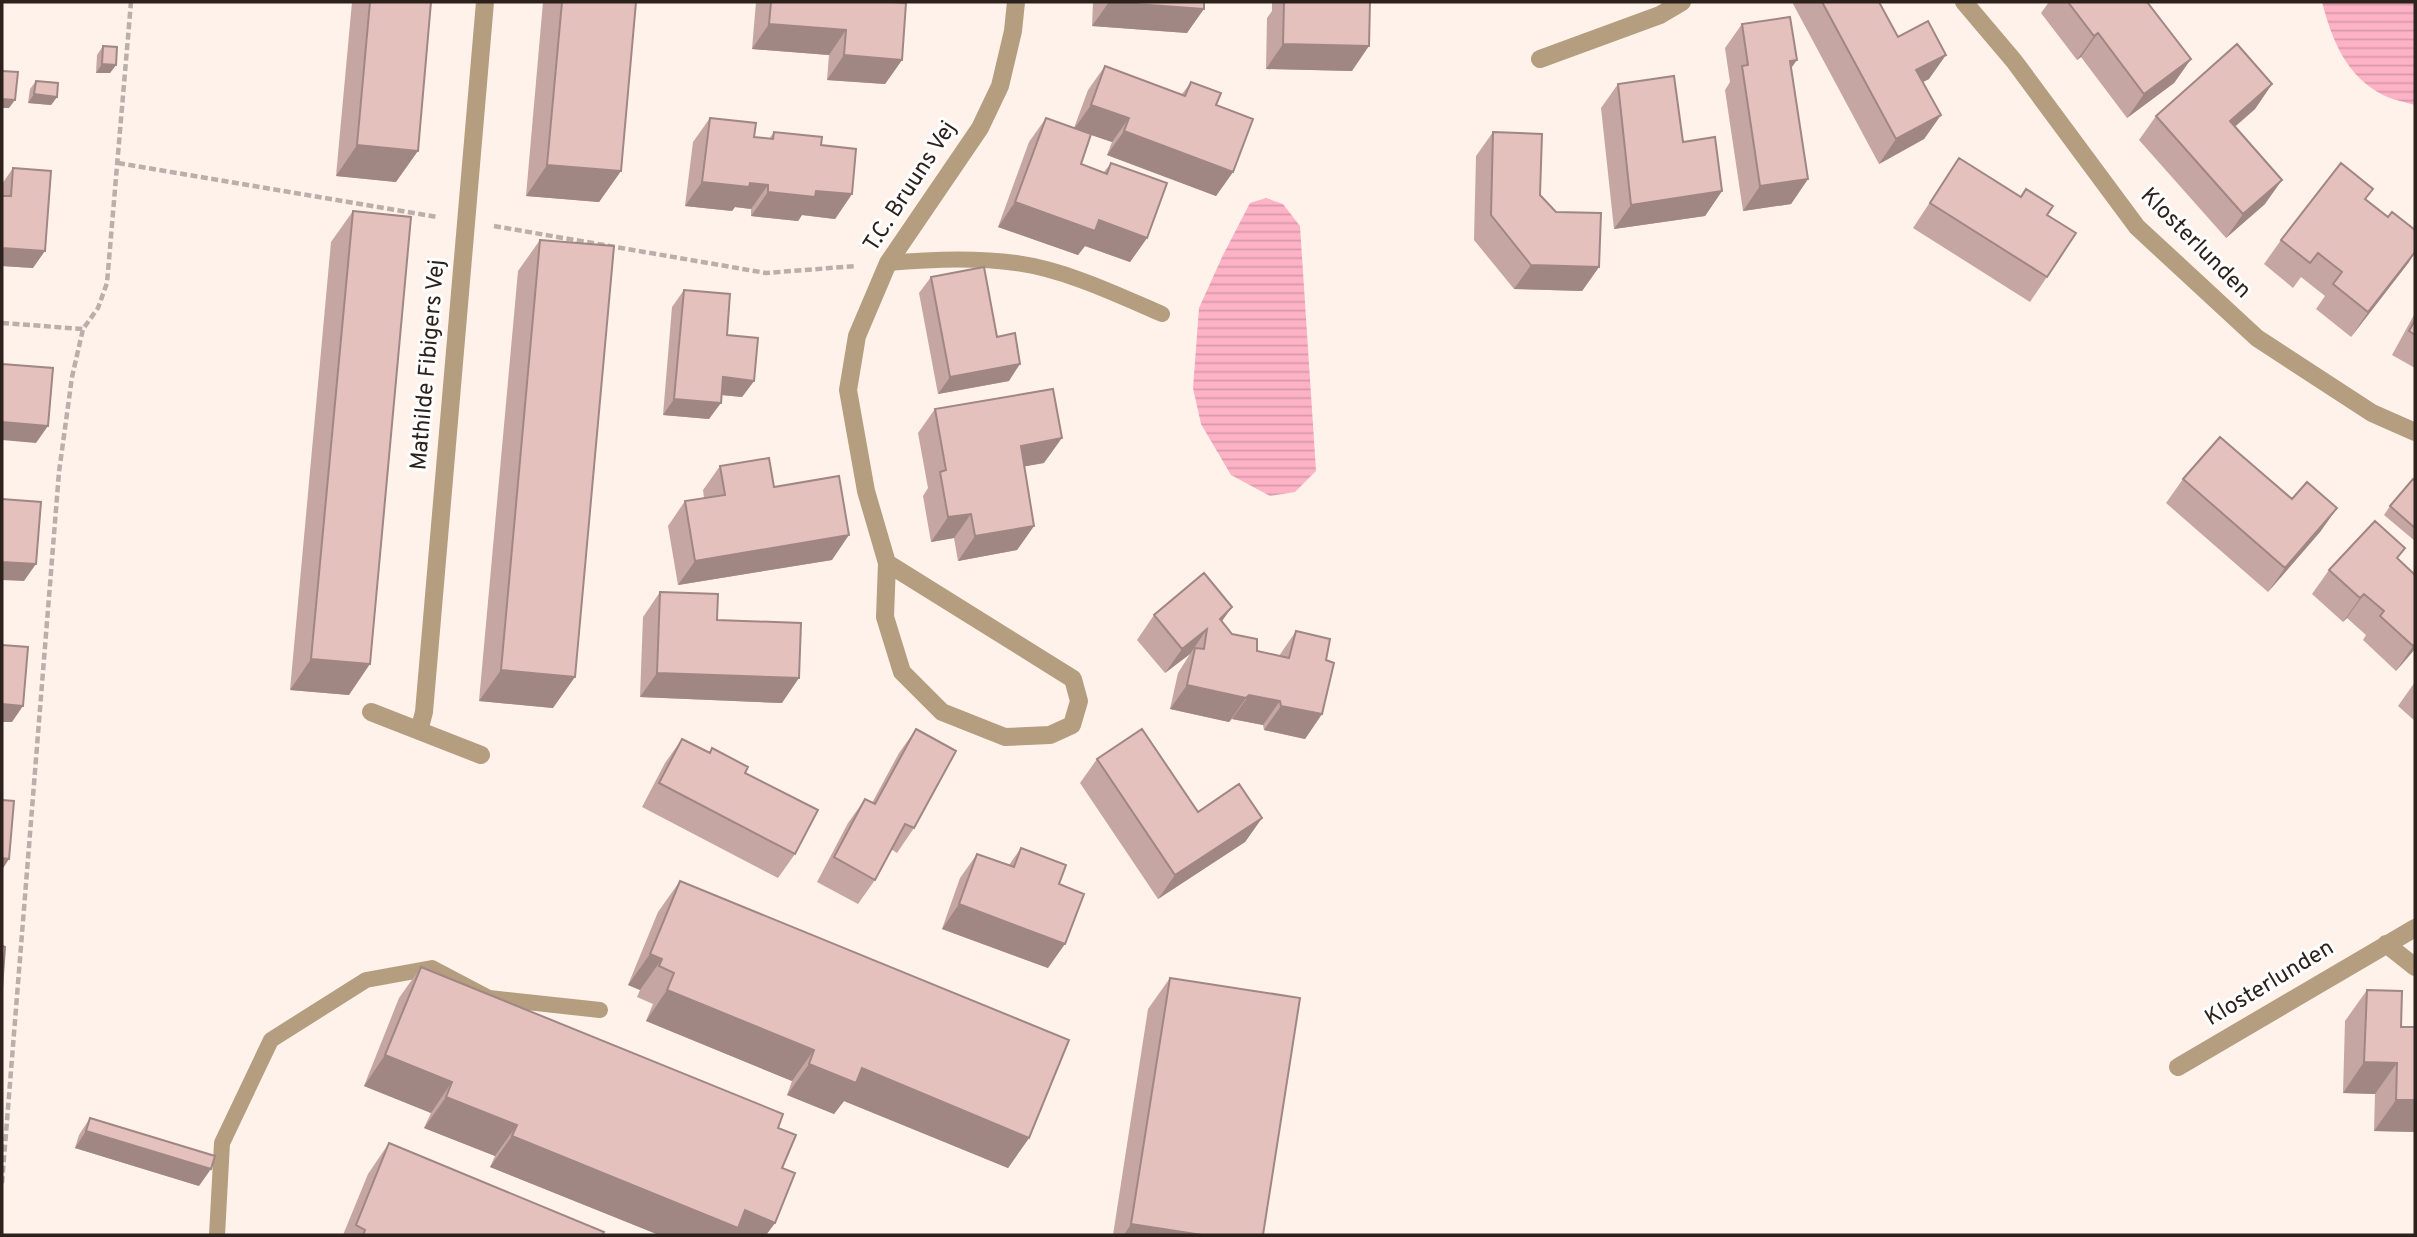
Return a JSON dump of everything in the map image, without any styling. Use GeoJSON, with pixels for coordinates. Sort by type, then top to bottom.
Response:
{"type":"FeatureCollection","features":[{"type":"Feature","properties":{"kind":"street","name":"Mathilde Fibigers Vej"},"geometry":{"type":"LineString","coordinates":[[419,732],[424,712],[485,2]]}},
{"type":"Feature","properties":{"kind":"street","name":"T.C. Bruuns Vej"},"geometry":{"type":"LineString","coordinates":[[887,563],[1073,679],[1079,702],[1072,725],[1050,735],[1005,737],[942,712],[902,673],[885,617],[887,563],[866,491],[848,390],[857,336],[888,263],[980,128],[1000,86],[1013,30],[1016,2]]}},
{"type":"Feature","properties":{"kind":"street"},"geometry":{"type":"LineString","coordinates":[[1540,59],[1660,15],[1682,2]]}},
{"type":"Feature","properties":{"kind":"street","name":"Klosterlunden"},"geometry":{"type":"LineString","coordinates":[[1964,2],[2014,61],[2137,227],[2257,338],[2372,414],[2415,432]]}},
{"type":"Feature","properties":{"kind":"street"},"geometry":{"type":"LineString","coordinates":[[371,712],[481,755]]}},
{"type":"Feature","properties":{"kind":"street","name":"Klosterlunden"},"geometry":{"type":"LineString","coordinates":[[2178,1067],[2415,928]]}},
{"type":"Feature","properties":{"kind":"street"},"geometry":{"type":"LineString","coordinates":[[2386,944],[2415,967]]}},
{"type":"Feature","properties":{"kind":"lane"},"geometry":{"type":"LineString","coordinates":[[888,263],[949,258],[1018,263],[1089,282],[1162,314]]}},
{"type":"Feature","properties":{"kind":"lane"},"geometry":{"type":"LineString","coordinates":[[217,1235],[222,1143],[271,1040],[366,979],[432,968],[489,998],[600,1010]]}},
{"type":"Feature","properties":{"kind":"path"},"geometry":{"type":"LineString","coordinates":[[2,1182],[59,472],[72,377],[83,329],[98,308],[107,282],[131,2]]}},
{"type":"Feature","properties":{"kind":"path"},"geometry":{"type":"LineString","coordinates":[[118,163],[766,273],[888,263]]}},
{"type":"Feature","properties":{"kind":"path"},"geometry":{"type":"LineString","coordinates":[[2,323],[83,329]]}},
{"type":"Feature","properties":{"kind":"shaded area"},"geometry":{"type":"Polygon","coordinates":[[[2322,2],[2415,2],[2415,105],[2383,95],[2359,78],[2342,56],[2322,2]]]}},
{"type":"Feature","properties":{"kind":"shaded area"},"geometry":{"type":"Polygon","coordinates":[[[1266,198],[1283,204],[1300,226],[1316,471],[1295,492],[1270,496],[1231,475],[1201,424],[1193,388],[1199,308],[1250,203],[1266,198]]]}},
{"type":"Feature","properties":{"kind":"building"},"geometry":{"type":"Polygon","coordinates":[[[370,2],[431,2],[418,151],[357,145],[370,2]]]}},
{"type":"Feature","properties":{"kind":"building"},"geometry":{"type":"Polygon","coordinates":[[[562,2],[636,2],[621,171],[547,165],[562,2]]]}},
{"type":"Feature","properties":{"kind":"building"},"geometry":{"type":"Polygon","coordinates":[[[771,2],[906,3],[902,60],[844,55],[846,30],[769,24],[771,2]]]}},
{"type":"Feature","properties":{"kind":"building"},"geometry":{"type":"Polygon","coordinates":[[[1109,2],[1204,2],[1204,9],[1109,2]]]}},
{"type":"Feature","properties":{"kind":"building"},"geometry":{"type":"Polygon","coordinates":[[[1284,2],[1370,2],[1369,46],[1283,44],[1284,2]]]}},
{"type":"Feature","properties":{"kind":"building"},"geometry":{"type":"Polygon","coordinates":[[[1822,2],[1879,2],[1898,37],[1928,21],[1946,55],[1916,70],[1941,115],[1896,139],[1822,2]]]}},
{"type":"Feature","properties":{"kind":"building"},"geometry":{"type":"Polygon","coordinates":[[[2068,2],[2147,2],[2191,59],[2144,94],[2098,33],[2094,36],[2068,2]]]}},
{"type":"Feature","properties":{"kind":"building"},"geometry":{"type":"Polygon","coordinates":[[[1790,17],[1797,60],[1790,61],[1808,179],[1760,186],[1742,66],[1748,65],[1742,24],[1790,17]]]}},
{"type":"Feature","properties":{"kind":"building"},"geometry":{"type":"Polygon","coordinates":[[[2237,44],[2272,84],[2230,121],[2282,180],[2243,214],[2156,116],[2237,44]]]}},
{"type":"Feature","properties":{"kind":"building"},"geometry":{"type":"Polygon","coordinates":[[[103,46],[117,47],[116,65],[102,64],[103,46]]]}},
{"type":"Feature","properties":{"kind":"building"},"geometry":{"type":"Polygon","coordinates":[[[1105,66],[1185,96],[1191,82],[1221,93],[1216,105],[1253,119],[1233,172],[1124,131],[1129,118],[1091,105],[1105,66]]]}},
{"type":"Feature","properties":{"kind":"building"},"geometry":{"type":"Polygon","coordinates":[[[2,71],[18,72],[15,100],[2,99],[2,71]]]}},
{"type":"Feature","properties":{"kind":"building"},"geometry":{"type":"Polygon","coordinates":[[[1674,76],[1683,142],[1715,137],[1722,191],[1631,205],[1618,84],[1674,76]]]}},
{"type":"Feature","properties":{"kind":"building"},"geometry":{"type":"Polygon","coordinates":[[[36,81],[58,83],[57,97],[34,94],[36,81]]]}},
{"type":"Feature","properties":{"kind":"building"},"geometry":{"type":"Polygon","coordinates":[[[710,118],[756,123],[754,137],[773,139],[774,132],[822,137],[821,145],[856,149],[852,194],[816,191],[815,197],[768,192],[768,185],[750,183],[749,187],[702,182],[710,118]]]}},
{"type":"Feature","properties":{"kind":"building"},"geometry":{"type":"Polygon","coordinates":[[[1046,118],[1091,134],[1081,164],[1107,174],[1111,163],[1167,183],[1147,238],[1099,220],[1095,231],[1015,202],[1046,118]]]}},
{"type":"Feature","properties":{"kind":"building"},"geometry":{"type":"Polygon","coordinates":[[[1493,132],[1542,134],[1540,195],[1556,212],[1601,213],[1599,267],[1531,265],[1491,215],[1493,132]]]}},
{"type":"Feature","properties":{"kind":"building"},"geometry":{"type":"Polygon","coordinates":[[[1959,158],[2021,197],[2026,189],[2053,206],[2047,215],[2076,233],[2047,277],[1930,203],[1959,158]]]}},
{"type":"Feature","properties":{"kind":"building"},"geometry":{"type":"Polygon","coordinates":[[[2341,163],[2373,189],[2365,199],[2388,217],[2392,212],[2415,230],[2415,252],[2368,312],[2333,284],[2342,272],[2318,253],[2310,263],[2281,240],[2341,163]]]}},
{"type":"Feature","properties":{"kind":"building"},"geometry":{"type":"Polygon","coordinates":[[[13,168],[51,171],[45,251],[2,248],[2,196],[11,196],[13,168]]]}},
{"type":"Feature","properties":{"kind":"building"},"geometry":{"type":"Polygon","coordinates":[[[353,211],[411,217],[370,664],[311,659],[353,211]]]}},
{"type":"Feature","properties":{"kind":"building"},"geometry":{"type":"Polygon","coordinates":[[[540,240],[614,246],[575,677],[501,670],[540,240]]]}},
{"type":"Feature","properties":{"kind":"building"},"geometry":{"type":"Polygon","coordinates":[[[984,267],[997,337],[1015,333],[1020,364],[950,377],[931,277],[984,267]]]}},
{"type":"Feature","properties":{"kind":"building"},"geometry":{"type":"Polygon","coordinates":[[[684,290],[730,294],[727,335],[758,338],[754,381],[723,377],[721,403],[674,399],[684,290]]]}},
{"type":"Feature","properties":{"kind":"building"},"geometry":{"type":"Polygon","coordinates":[[[2415,320],[2415,335],[2409,331],[2415,320]]]}},
{"type":"Feature","properties":{"kind":"building"},"geometry":{"type":"Polygon","coordinates":[[[2,364],[53,368],[48,426],[2,422],[2,364]]]}},
{"type":"Feature","properties":{"kind":"building"},"geometry":{"type":"Polygon","coordinates":[[[1053,389],[1062,438],[1021,446],[1034,526],[975,536],[971,514],[948,517],[940,472],[946,470],[935,409],[1053,389]]]}},
{"type":"Feature","properties":{"kind":"building"},"geometry":{"type":"Polygon","coordinates":[[[2220,437],[2292,499],[2307,482],[2337,508],[2285,568],[2183,479],[2220,437]]]}},
{"type":"Feature","properties":{"kind":"building"},"geometry":{"type":"Polygon","coordinates":[[[769,458],[774,487],[839,476],[849,535],[695,561],[685,501],[725,495],[720,466],[769,458]]]}},
{"type":"Feature","properties":{"kind":"building"},"geometry":{"type":"Polygon","coordinates":[[[2413,479],[2415,481],[2415,528],[2390,506],[2413,479]]]}},
{"type":"Feature","properties":{"kind":"building"},"geometry":{"type":"Polygon","coordinates":[[[2,499],[41,502],[36,564],[2,562],[2,499]]]}},
{"type":"Feature","properties":{"kind":"building"},"geometry":{"type":"Polygon","coordinates":[[[2375,521],[2405,548],[2397,558],[2415,575],[2413,646],[2380,616],[2384,611],[2364,594],[2360,598],[2329,570],[2375,521]]]}},
{"type":"Feature","properties":{"kind":"building"},"geometry":{"type":"Polygon","coordinates":[[[1204,573],[1232,607],[1220,619],[1232,634],[1257,639],[1257,651],[1289,658],[1296,631],[1330,639],[1326,660],[1334,663],[1322,714],[1281,706],[1280,701],[1249,695],[1246,698],[1187,685],[1195,648],[1204,649],[1207,629],[1182,649],[1154,615],[1204,573]]]}},
{"type":"Feature","properties":{"kind":"building"},"geometry":{"type":"Polygon","coordinates":[[[660,592],[718,594],[717,620],[801,623],[799,678],[657,673],[660,592]]]}},
{"type":"Feature","properties":{"kind":"building"},"geometry":{"type":"Polygon","coordinates":[[[2,645],[28,647],[23,706],[2,704],[2,645]]]}},
{"type":"Feature","properties":{"kind":"building"},"geometry":{"type":"Polygon","coordinates":[[[916,729],[956,751],[914,828],[905,824],[875,880],[834,857],[865,799],[875,804],[916,729]]]}},
{"type":"Feature","properties":{"kind":"building"},"geometry":{"type":"Polygon","coordinates":[[[1142,729],[1198,812],[1239,784],[1262,818],[1175,875],[1097,759],[1142,729]]]}},
{"type":"Feature","properties":{"kind":"building"},"geometry":{"type":"Polygon","coordinates":[[[682,739],[710,753],[712,748],[748,767],[745,773],[818,810],[795,854],[659,783],[682,739]]]}},
{"type":"Feature","properties":{"kind":"building"},"geometry":{"type":"Polygon","coordinates":[[[2,800],[14,801],[9,859],[2,858],[2,800]]]}},
{"type":"Feature","properties":{"kind":"building"},"geometry":{"type":"Polygon","coordinates":[[[1021,848],[1066,865],[1059,884],[1084,894],[1065,944],[959,904],[977,854],[1014,867],[1021,848]]]}},
{"type":"Feature","properties":{"kind":"building"},"geometry":{"type":"Polygon","coordinates":[[[680,881],[1069,1040],[1029,1138],[862,1068],[856,1083],[809,1064],[814,1050],[667,990],[674,973],[659,966],[662,959],[650,954],[680,881]]]}},
{"type":"Feature","properties":{"kind":"building"},"geometry":{"type":"Polygon","coordinates":[[[2,946],[5,947],[2,989],[2,946]]]}},
{"type":"Feature","properties":{"kind":"building"},"geometry":{"type":"Polygon","coordinates":[[[421,967],[783,1114],[778,1128],[796,1135],[782,1168],[795,1173],[775,1223],[745,1210],[738,1228],[512,1136],[517,1125],[446,1097],[452,1082],[385,1055],[421,967]]]}},
{"type":"Feature","properties":{"kind":"building"},"geometry":{"type":"Polygon","coordinates":[[[1170,978],[1300,998],[1263,1235],[1202,1235],[1131,1224],[1170,978]]]}},
{"type":"Feature","properties":{"kind":"building"},"geometry":{"type":"Polygon","coordinates":[[[2367,990],[2402,991],[2401,1027],[2415,1027],[2415,1100],[2396,1100],[2397,1063],[2364,1062],[2367,990]]]}},
{"type":"Feature","properties":{"kind":"building"},"geometry":{"type":"Polygon","coordinates":[[[90,1118],[215,1156],[211,1169],[86,1131],[90,1118]]]}},
{"type":"Feature","properties":{"kind":"building"},"geometry":{"type":"Polygon","coordinates":[[[389,1143],[604,1232],[602,1235],[363,1235],[365,1230],[356,1225],[389,1143]]]}}]}
